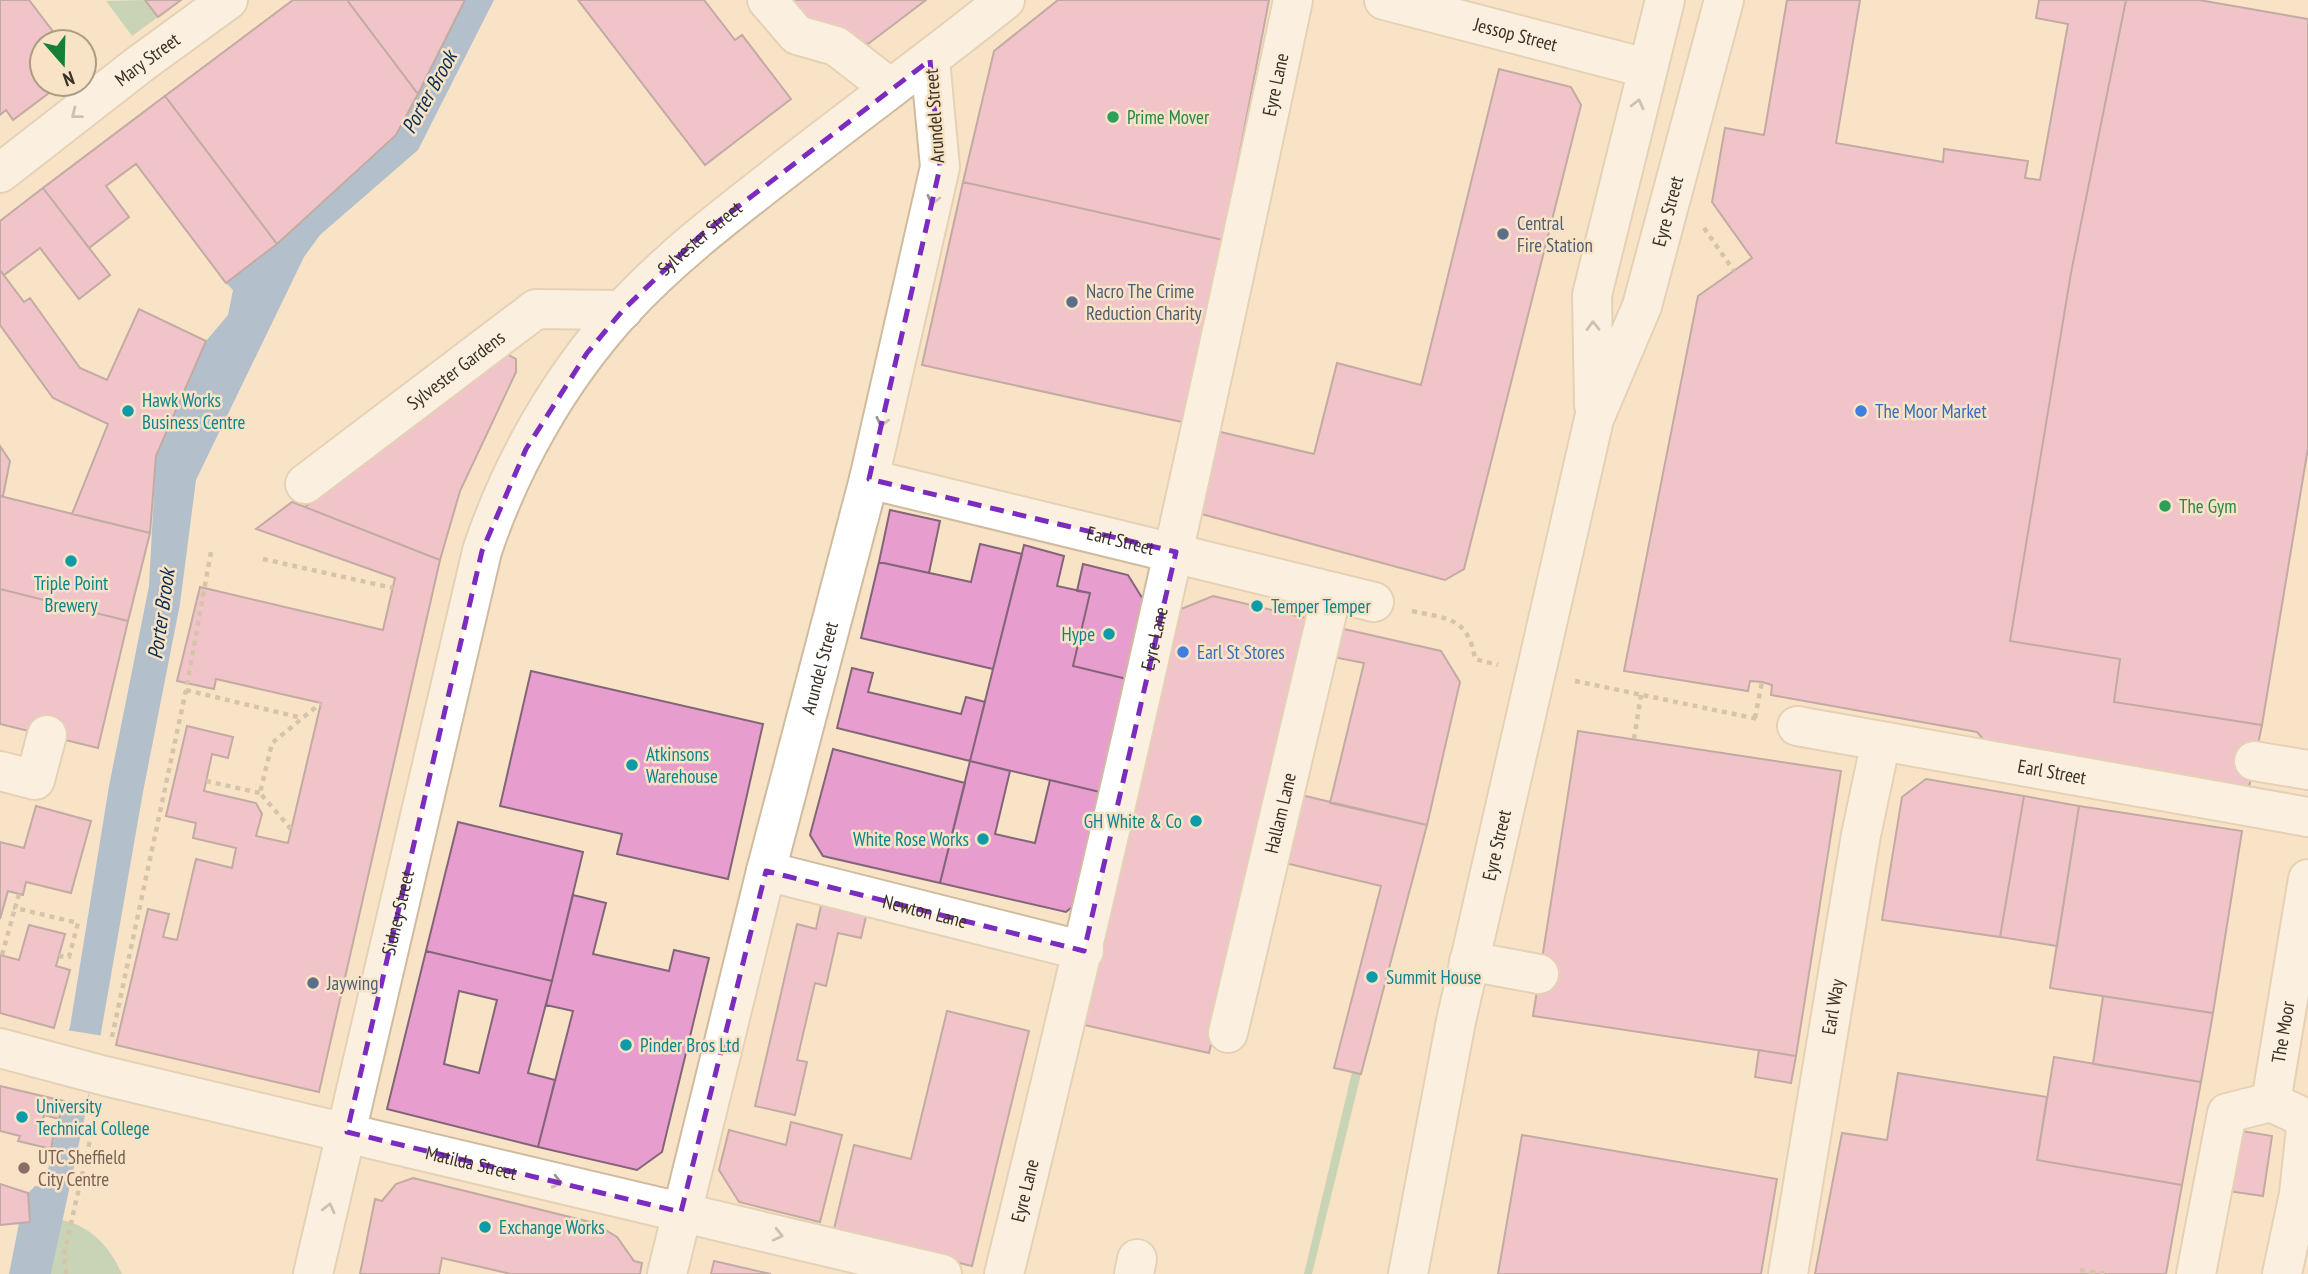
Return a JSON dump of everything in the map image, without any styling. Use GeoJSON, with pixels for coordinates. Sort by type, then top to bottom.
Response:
{"type":"FeatureCollection","features":[{"type":"Feature","properties":{"kind":"street","name":"Mary Street"},"geometry":{"type":"LineString","coordinates":[[0,173],[140,64],[228,0]]}},
{"type":"Feature","properties":{"kind":"street"},"geometry":{"type":"LineString","coordinates":[[767,0],[797,35],[836,46],[889,87]]}},
{"type":"Feature","properties":{"kind":"street","name":"Sylvester Street"},"geometry":{"type":"LineString","coordinates":[[482,551],[509,482],[543,419],[587,353],[622,310],[701,235],[1004,0]]}},
{"type":"Feature","properties":{"kind":"street","name":"Eyre Lane"},"geometry":{"type":"LineString","coordinates":[[1004,1274],[1084,951],[1176,552],[1293,0]]}},
{"type":"Feature","properties":{"kind":"street","name":"Jessop Street"},"geometry":{"type":"LineString","coordinates":[[1384,0],[1647,68]]}},
{"type":"Feature","properties":{"kind":"street","name":"Eyre Street"},"geometry":{"type":"LineString","coordinates":[[1594,419],[1592,295],[1665,0]]}},
{"type":"Feature","properties":{"kind":"street"},"geometry":{"type":"LineString","coordinates":[[1647,68],[1680,45],[1694,27],[1708,0]]}},
{"type":"Feature","properties":{"kind":"street","name":"Eyre Street"},"geometry":{"type":"LineString","coordinates":[[1408,1274],[1436,1116],[1469,961],[1594,419],[1642,306],[1724,0]]}},
{"type":"Feature","properties":{"kind":"street","name":"Arundel Street"},"geometry":{"type":"LineString","coordinates":[[667,1274],[766,871],[869,479],[940,167],[930,60]]}},
{"type":"Feature","properties":{"kind":"street","name":"Sylvester Gardens"},"geometry":{"type":"LineString","coordinates":[[305,484],[536,309],[622,310]]}},
{"type":"Feature","properties":{"kind":"street","name":"Earl Street"},"geometry":{"type":"LineString","coordinates":[[869,479],[1374,602]]}},
{"type":"Feature","properties":{"kind":"street","name":"Sidney Street"},"geometry":{"type":"LineString","coordinates":[[313,1274],[482,551]]}},
{"type":"Feature","properties":{"kind":"street","name":"Hallam Lane"},"geometry":{"type":"LineString","coordinates":[[1228,1033],[1332,592]]}},
{"type":"Feature","properties":{"kind":"street","name":"Earl Street"},"geometry":{"type":"LineString","coordinates":[[1797,726],[2308,817]]}},
{"type":"Feature","properties":{"kind":"street"},"geometry":{"type":"LineString","coordinates":[[0,771],[35,780],[47,735]]}},
{"type":"Feature","properties":{"kind":"street","name":"Earl Way"},"geometry":{"type":"LineString","coordinates":[[1788,1274],[1797,1140],[1845,832],[1881,741]]}},
{"type":"Feature","properties":{"kind":"street"},"geometry":{"type":"LineString","coordinates":[[2255,761],[2308,770]]}},
{"type":"Feature","properties":{"kind":"street","name":"Newton Lane"},"geometry":{"type":"LineString","coordinates":[[766,871],[1084,951]]}},
{"type":"Feature","properties":{"kind":"street","name":"The Moor"},"geometry":{"type":"LineString","coordinates":[[2271,1102],[2308,879]]}},
{"type":"Feature","properties":{"kind":"street"},"geometry":{"type":"LineString","coordinates":[[1469,961],[1539,974]]}},
{"type":"Feature","properties":{"kind":"street","name":"Matilda Street"},"geometry":{"type":"LineString","coordinates":[[0,1048],[47,1061],[103,1064],[347,1132],[942,1274]]}},
{"type":"Feature","properties":{"kind":"street"},"geometry":{"type":"LineString","coordinates":[[2196,1274],[2227,1113],[2271,1102],[2307,1119],[2305,1165],[2281,1274]]}},
{"type":"Feature","properties":{"kind":"path"},"geometry":{"type":"LineString","coordinates":[[1702,225],[1734,271]]}},
{"type":"Feature","properties":{"kind":"path"},"geometry":{"type":"LineString","coordinates":[[66,1274],[64,1254],[186,690],[211,552]]}},
{"type":"Feature","properties":{"kind":"path"},"geometry":{"type":"LineString","coordinates":[[263,559],[393,588]]}},
{"type":"Feature","properties":{"kind":"path"},"geometry":{"type":"LineString","coordinates":[[1755,718],[1762,682]]}},
{"type":"Feature","properties":{"kind":"path"},"geometry":{"type":"LineString","coordinates":[[186,690],[303,718]]}},
{"type":"Feature","properties":{"kind":"path"},"geometry":{"type":"LineString","coordinates":[[1634,739],[1641,695]]}},
{"type":"Feature","properties":{"kind":"path"},"geometry":{"type":"LineString","coordinates":[[260,793],[272,743],[321,703]]}},
{"type":"Feature","properties":{"kind":"path"},"geometry":{"type":"LineString","coordinates":[[206,781],[260,793],[291,829]]}},
{"type":"Feature","properties":{"kind":"path"},"geometry":{"type":"LineString","coordinates":[[2,955],[19,894]]}},
{"type":"Feature","properties":{"kind":"path"},"geometry":{"type":"LineString","coordinates":[[15,908],[78,923],[69,957],[60,956]]}},
{"type":"Feature","properties":{"kind":"path"},"geometry":{"type":"LineString","coordinates":[[2080,1270],[2106,1274]]}},
{"type":"Feature","properties":{"kind":"highlighted area"},"geometry":{"type":"Polygon","coordinates":[[[930,60],[940,167],[869,479],[1176,552],[1084,951],[766,871],[681,1212],[347,1132],[482,551],[526,449],[587,353],[623,310],[701,235],[930,60]]]}},
{"type":"Feature","properties":{"kind":"green space"},"geometry":{"type":"Polygon","coordinates":[[[145,0],[158,17],[132,36],[106,1],[145,0]]]}},
{"type":"Feature","properties":{"kind":"green space"},"geometry":{"type":"Polygon","coordinates":[[[1352,1072],[1361,1074],[1312,1274],[1304,1274],[1352,1072]]]}},
{"type":"Feature","properties":{"kind":"green space"},"geometry":{"type":"Polygon","coordinates":[[[62,1220],[82,1227],[98,1239],[112,1255],[122,1274],[51,1274],[62,1220]]]}},
{"type":"Feature","properties":{"kind":"water","name":"Porter Brook"},"geometry":{"type":"Polygon","coordinates":[[[465,0],[494,0],[418,150],[320,235],[304,257],[196,480],[180,604],[143,792],[94,1073],[51,1274],[9,1274],[19,1223],[30,1222],[28,1193],[35,1186],[46,1187],[51,1149],[64,1102],[46,1097],[54,1064],[70,1027],[109,786],[149,586],[156,456],[206,341],[228,315],[233,290],[226,283],[277,244],[396,135],[465,0]]]}},
{"type":"Feature","properties":{"kind":"pier"},"geometry":{"type":"Polygon","coordinates":[[[66,1030],[104,1036],[85,1108],[46,1097],[51,1063],[66,1030]]]}},
{"type":"Feature","properties":{"kind":"building"},"geometry":{"type":"Polygon","coordinates":[[[0,0],[29,0],[50,28],[28,28],[28,98],[42,98],[13,120],[6,110],[0,115],[0,0]]]}},
{"type":"Feature","properties":{"kind":"building"},"geometry":{"type":"Polygon","coordinates":[[[145,0],[181,0],[158,17],[145,0]]]}},
{"type":"Feature","properties":{"kind":"building"},"geometry":{"type":"Polygon","coordinates":[[[293,0],[347,0],[418,94],[396,135],[277,244],[165,96],[293,0]]]}},
{"type":"Feature","properties":{"kind":"building"},"geometry":{"type":"Polygon","coordinates":[[[347,0],[465,0],[418,94],[347,0]]]}},
{"type":"Feature","properties":{"kind":"building"},"geometry":{"type":"Polygon","coordinates":[[[578,0],[704,0],[735,40],[742,35],[791,99],[705,165],[578,0]]]}},
{"type":"Feature","properties":{"kind":"building"},"geometry":{"type":"Polygon","coordinates":[[[782,0],[926,0],[868,44],[800,21],[782,0]]]}},
{"type":"Feature","properties":{"kind":"building","name":"Prime Mover"},"geometry":{"type":"Polygon","coordinates":[[[1058,0],[1269,0],[1223,240],[963,182],[994,51],[1058,0]]]}},
{"type":"Feature","properties":{"kind":"building","name":"The Moor Market"},"geometry":{"type":"Polygon","coordinates":[[[1787,0],[1860,0],[1836,143],[1943,162],[1944,149],[2028,161],[2025,178],[2040,180],[2068,24],[2036,18],[2039,0],[2126,0],[2071,273],[2010,641],[2120,659],[2114,702],[2262,725],[2249,787],[1989,746],[1977,732],[1771,695],[1772,685],[1762,682],[1750,681],[1748,691],[1624,671],[1698,296],[1752,258],[1712,202],[1725,128],[1764,135],[1787,0]]]}},
{"type":"Feature","properties":{"kind":"building"},"geometry":{"type":"Polygon","coordinates":[[[2126,0],[2199,0],[2308,19],[2308,448],[2262,725],[2114,702],[2120,659],[2010,641],[2071,273],[2126,0]]]}},
{"type":"Feature","properties":{"kind":"building","name":"Central Fire Station"},"geometry":{"type":"Polygon","coordinates":[[[1499,69],[1571,87],[1581,105],[1464,569],[1445,580],[1194,512],[1212,430],[1314,454],[1337,363],[1421,385],[1499,69]]]}},
{"type":"Feature","properties":{"kind":"building"},"geometry":{"type":"Polygon","coordinates":[[[165,96],[277,244],[226,283],[136,164],[106,186],[129,217],[89,248],[43,188],[165,96]]]}},
{"type":"Feature","properties":{"kind":"building","name":"Nacro The Crime Reduction Charity"},"geometry":{"type":"Polygon","coordinates":[[[963,182],[1223,240],[1182,422],[922,365],[963,182]]]}},
{"type":"Feature","properties":{"kind":"building"},"geometry":{"type":"Polygon","coordinates":[[[43,188],[110,275],[79,299],[40,248],[4,275],[0,270],[0,221],[43,188]]]}},
{"type":"Feature","properties":{"kind":"building","name":"Hawk Works Business Centre"},"geometry":{"type":"Polygon","coordinates":[[[0,270],[24,302],[30,298],[80,368],[107,380],[139,309],[206,341],[156,456],[150,533],[72,514],[108,424],[53,398],[0,325],[0,270]]]}},
{"type":"Feature","properties":{"kind":"building"},"geometry":{"type":"Polygon","coordinates":[[[507,354],[516,359],[516,372],[460,491],[440,560],[305,507],[496,356],[507,354]]]}},
{"type":"Feature","properties":{"kind":"building"},"geometry":{"type":"Polygon","coordinates":[[[0,446],[10,461],[3,496],[0,496],[0,446]]]}},
{"type":"Feature","properties":{"kind":"building","name":"Triple Point Brewery"},"geometry":{"type":"Polygon","coordinates":[[[0,496],[150,533],[128,621],[0,589],[0,496]]]}},
{"type":"Feature","properties":{"kind":"building"},"geometry":{"type":"Polygon","coordinates":[[[292,502],[440,560],[319,1092],[116,1045],[148,909],[169,914],[163,937],[177,940],[196,859],[232,868],[236,848],[193,838],[196,823],[166,816],[187,726],[233,737],[228,758],[212,754],[204,791],[256,803],[262,814],[256,836],[288,843],[321,703],[216,679],[214,689],[177,681],[200,587],[383,630],[395,578],[256,529],[292,502]]]}},
{"type":"Feature","properties":{"kind":"building"},"geometry":{"type":"Polygon","coordinates":[[[890,510],[940,521],[929,573],[879,562],[890,510]]]}},
{"type":"Feature","properties":{"kind":"building"},"geometry":{"type":"Polygon","coordinates":[[[980,544],[1022,554],[993,669],[861,638],[879,562],[971,582],[980,544]]]}},
{"type":"Feature","properties":{"kind":"building"},"geometry":{"type":"Polygon","coordinates":[[[1024,545],[1064,556],[1057,586],[1090,593],[1073,666],[1127,679],[1100,792],[970,761],[1024,545]]]}},
{"type":"Feature","properties":{"kind":"building","name":"Hype"},"geometry":{"type":"Polygon","coordinates":[[[1083,564],[1128,575],[1144,601],[1127,679],[1073,666],[1090,593],[1077,591],[1083,564]]]}},
{"type":"Feature","properties":{"kind":"building"},"geometry":{"type":"Polygon","coordinates":[[[0,589],[128,621],[98,748],[0,724],[0,589]]]}},
{"type":"Feature","properties":{"kind":"building","name":"GH White & Co"},"geometry":{"type":"Polygon","coordinates":[[[1213,596],[1310,619],[1209,1053],[1080,1024],[1181,609],[1213,596]]]}},
{"type":"Feature","properties":{"kind":"building"},"geometry":{"type":"Polygon","coordinates":[[[1335,627],[1441,651],[1460,682],[1427,825],[1330,803],[1364,663],[1328,656],[1335,627]]]}},
{"type":"Feature","properties":{"kind":"building"},"geometry":{"type":"Polygon","coordinates":[[[852,668],[873,673],[868,692],[961,714],[966,697],[985,702],[970,761],[837,728],[852,668]]]}},
{"type":"Feature","properties":{"kind":"building","name":"Atkinsons Warehouse"},"geometry":{"type":"Polygon","coordinates":[[[531,671],[763,724],[728,879],[617,854],[622,834],[500,806],[531,671]]]}},
{"type":"Feature","properties":{"kind":"building"},"geometry":{"type":"Polygon","coordinates":[[[1578,731],[1841,771],[1796,1056],[1533,1016],[1578,731]]]}},
{"type":"Feature","properties":{"kind":"building"},"geometry":{"type":"Polygon","coordinates":[[[833,749],[965,783],[940,883],[823,856],[810,835],[833,749]]]}},
{"type":"Feature","properties":{"kind":"building","name":"White Rose Works"},"geometry":{"type":"Polygon","coordinates":[[[970,761],[1010,771],[995,834],[1035,843],[1050,780],[1100,792],[1072,907],[1066,912],[940,883],[970,761]]]}},
{"type":"Feature","properties":{"kind":"building"},"geometry":{"type":"Polygon","coordinates":[[[1926,779],[2024,796],[2000,937],[1882,920],[1902,797],[1926,779]]]}},
{"type":"Feature","properties":{"kind":"building","name":"Summit House"},"geometry":{"type":"Polygon","coordinates":[[[1297,794],[1427,825],[1361,1074],[1334,1068],[1381,886],[1281,862],[1297,794]]]}},
{"type":"Feature","properties":{"kind":"building"},"geometry":{"type":"Polygon","coordinates":[[[2024,796],[2079,806],[2057,946],[2000,937],[2024,796]]]}},
{"type":"Feature","properties":{"kind":"building"},"geometry":{"type":"Polygon","coordinates":[[[36,806],[91,821],[71,893],[26,882],[23,895],[8,891],[0,919],[0,842],[24,848],[36,806]]]}},
{"type":"Feature","properties":{"kind":"building"},"geometry":{"type":"Polygon","coordinates":[[[2079,806],[2242,831],[2213,1013],[2050,988],[2079,806]]]}},
{"type":"Feature","properties":{"kind":"building"},"geometry":{"type":"Polygon","coordinates":[[[458,822],[583,852],[552,981],[426,951],[458,822]]]}},
{"type":"Feature","properties":{"kind":"building","name":"Pinder Bros Ltd"},"geometry":{"type":"Polygon","coordinates":[[[573,895],[606,903],[593,954],[669,971],[674,950],[709,958],[662,1152],[637,1170],[538,1147],[573,1011],[546,1005],[573,895]]]}},
{"type":"Feature","properties":{"kind":"building"},"geometry":{"type":"Polygon","coordinates":[[[822,901],[867,912],[861,938],[838,933],[826,986],[815,983],[797,1060],[807,1062],[795,1115],[755,1106],[797,924],[816,929],[822,901]]]}},
{"type":"Feature","properties":{"kind":"building"},"geometry":{"type":"Polygon","coordinates":[[[29,925],[65,934],[56,966],[70,970],[54,1028],[0,1013],[0,955],[19,960],[29,925]]]}},
{"type":"Feature","properties":{"kind":"building"},"geometry":{"type":"Polygon","coordinates":[[[426,951],[552,981],[528,1073],[555,1080],[538,1147],[387,1109],[426,951]],[[459,991],[444,1064],[479,1073],[497,1000],[459,991]]]}},
{"type":"Feature","properties":{"kind":"building"},"geometry":{"type":"Polygon","coordinates":[[[2103,996],[2213,1013],[2201,1082],[2093,1064],[2103,996]]]}},
{"type":"Feature","properties":{"kind":"building"},"geometry":{"type":"Polygon","coordinates":[[[947,1011],[1029,1031],[972,1266],[833,1233],[854,1145],[911,1159],[947,1011]]]}},
{"type":"Feature","properties":{"kind":"building"},"geometry":{"type":"Polygon","coordinates":[[[1759,1050],[1796,1056],[1791,1083],[1755,1077],[1759,1050]]]}},
{"type":"Feature","properties":{"kind":"building"},"geometry":{"type":"Polygon","coordinates":[[[2054,1057],[2201,1082],[2182,1185],[2037,1160],[2054,1057]]]}},
{"type":"Feature","properties":{"kind":"building"},"geometry":{"type":"Polygon","coordinates":[[[1898,1073],[2047,1097],[2037,1160],[2182,1185],[2166,1274],[1815,1274],[1842,1133],[1887,1140],[1898,1073]]]}},
{"type":"Feature","properties":{"kind":"building","name":"University Technical College"},"geometry":{"type":"Polygon","coordinates":[[[0,1086],[64,1101],[59,1119],[44,1115],[40,1130],[54,1133],[51,1149],[18,1141],[20,1136],[0,1131],[0,1086]]]}},
{"type":"Feature","properties":{"kind":"building"},"geometry":{"type":"Polygon","coordinates":[[[791,1122],[842,1135],[820,1222],[739,1202],[719,1170],[729,1130],[786,1145],[791,1122]]]}},
{"type":"Feature","properties":{"kind":"building"},"geometry":{"type":"Polygon","coordinates":[[[2230,1129],[2272,1136],[2263,1196],[2221,1190],[2230,1129]]]}},
{"type":"Feature","properties":{"kind":"building"},"geometry":{"type":"Polygon","coordinates":[[[1522,1135],[1777,1179],[1761,1274],[1498,1274],[1522,1135]]]}},
{"type":"Feature","properties":{"kind":"building","name":"Exchange Works"},"geometry":{"type":"Polygon","coordinates":[[[413,1178],[594,1223],[617,1237],[634,1261],[642,1263],[640,1274],[511,1274],[442,1258],[439,1274],[360,1274],[375,1199],[382,1201],[396,1184],[413,1178]]]}},
{"type":"Feature","properties":{"kind":"building","name":"University Technical College"},"geometry":{"type":"Polygon","coordinates":[[[0,1184],[28,1193],[30,1222],[0,1225],[0,1184]]]}},
{"type":"Feature","properties":{"kind":"building"},"geometry":{"type":"Polygon","coordinates":[[[714,1261],[771,1274],[711,1274],[714,1261]]]}},
{"type":"Feature","properties":{"kind":"place","name":"Prime Mover"},"geometry":{"type":"Point","coordinates":[1113,117]}},
{"type":"Feature","properties":{"kind":"place","name":"Central Fire Station"},"geometry":{"type":"Point","coordinates":[1503,234]}},
{"type":"Feature","properties":{"kind":"place","name":"Nacro The Crime Reduction Charity"},"geometry":{"type":"Point","coordinates":[1072,302]}},
{"type":"Feature","properties":{"kind":"place","name":"Hawk Works Business Centre"},"geometry":{"type":"Point","coordinates":[128,411]}},
{"type":"Feature","properties":{"kind":"place","name":"The Moor Market"},"geometry":{"type":"Point","coordinates":[1861,411]}},
{"type":"Feature","properties":{"kind":"place","name":"The Gym"},"geometry":{"type":"Point","coordinates":[2165,506]}},
{"type":"Feature","properties":{"kind":"place","name":"Triple Point Brewery"},"geometry":{"type":"Point","coordinates":[71,561]}},
{"type":"Feature","properties":{"kind":"place","name":"Temper Temper"},"geometry":{"type":"Point","coordinates":[1257,606]}},
{"type":"Feature","properties":{"kind":"place","name":"Hype"},"geometry":{"type":"Point","coordinates":[1109,634]}},
{"type":"Feature","properties":{"kind":"place","name":"Earl St Stores"},"geometry":{"type":"Point","coordinates":[1183,652]}},
{"type":"Feature","properties":{"kind":"place","name":"Atkinsons Warehouse"},"geometry":{"type":"Point","coordinates":[632,765]}},
{"type":"Feature","properties":{"kind":"place","name":"GH White & Co"},"geometry":{"type":"Point","coordinates":[1196,821]}},
{"type":"Feature","properties":{"kind":"place","name":"White Rose Works"},"geometry":{"type":"Point","coordinates":[983,839]}},
{"type":"Feature","properties":{"kind":"place","name":"Summit House"},"geometry":{"type":"Point","coordinates":[1372,977]}},
{"type":"Feature","properties":{"kind":"place","name":"Jaywing"},"geometry":{"type":"Point","coordinates":[313,983]}},
{"type":"Feature","properties":{"kind":"place","name":"Pinder Bros Ltd"},"geometry":{"type":"Point","coordinates":[626,1045]}},
{"type":"Feature","properties":{"kind":"place","name":"University Technical College"},"geometry":{"type":"Point","coordinates":[22,1117]}},
{"type":"Feature","properties":{"kind":"place","name":"UTC Sheffield City Centre"},"geometry":{"type":"Point","coordinates":[24,1168]}},
{"type":"Feature","properties":{"kind":"place","name":"Exchange Works"},"geometry":{"type":"Point","coordinates":[485,1227]}}]}
